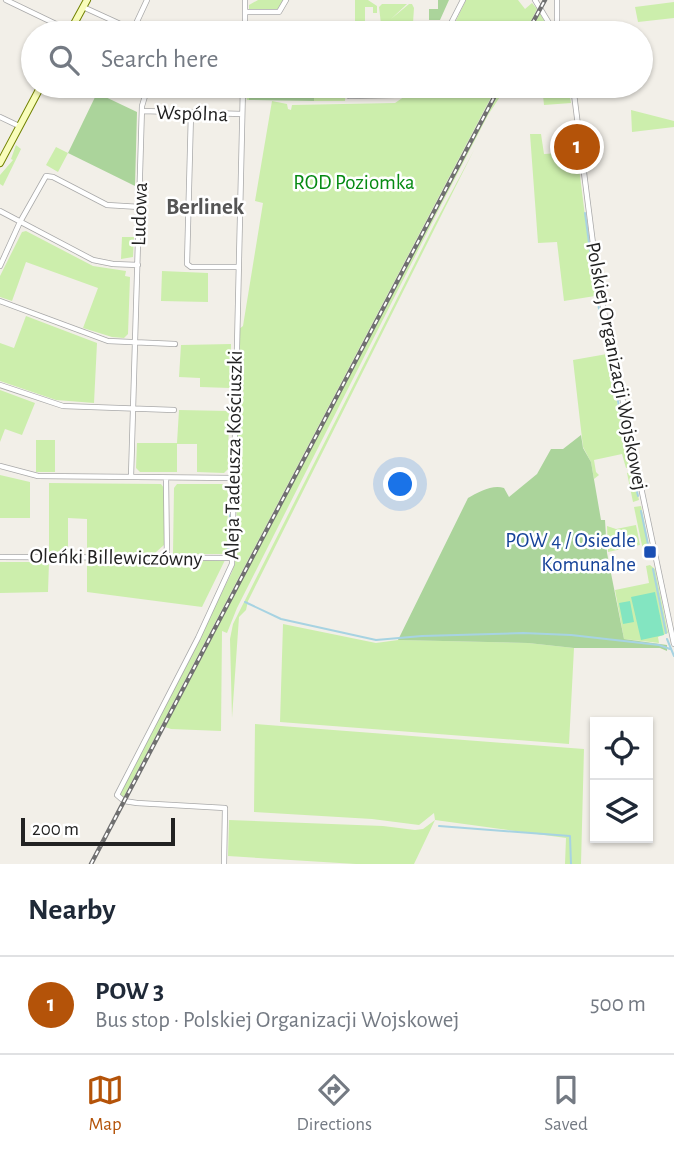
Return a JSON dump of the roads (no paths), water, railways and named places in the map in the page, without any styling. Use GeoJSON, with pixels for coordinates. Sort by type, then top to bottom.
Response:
{"type":"FeatureCollection","features":[{"type":"Feature","properties":{"kind":"main road"},"geometry":{"type":"LineString","coordinates":[[75,21],[85,3]]}},
{"type":"Feature","properties":{"kind":"main road"},"geometry":{"type":"LineString","coordinates":[[0,163],[35,98]]}},
{"type":"Feature","properties":{"kind":"street"},"geometry":{"type":"LineString","coordinates":[[6,0],[50,21]]}},
{"type":"Feature","properties":{"kind":"street"},"geometry":{"type":"LineString","coordinates":[[136,21],[147,0]]}},
{"type":"Feature","properties":{"kind":"street"},"geometry":{"type":"LineString","coordinates":[[245,0],[245,21]]}},
{"type":"Feature","properties":{"kind":"street"},"geometry":{"type":"LineString","coordinates":[[245,12],[279,12],[286,0]]}},
{"type":"Feature","properties":{"kind":"street"},"geometry":{"type":"LineString","coordinates":[[452,21],[463,0]]}},
{"type":"Feature","properties":{"kind":"street"},"geometry":{"type":"LineString","coordinates":[[535,0],[547,21]]}},
{"type":"Feature","properties":{"kind":"street"},"geometry":{"type":"LineString","coordinates":[[557,0],[557,21]]}},
{"type":"Feature","properties":{"kind":"street"},"geometry":{"type":"LineString","coordinates":[[85,3],[116,21]]}},
{"type":"Feature","properties":{"kind":"street","name":"Ludowa"},"geometry":{"type":"LineString","coordinates":[[131,477],[143,98]]}},
{"type":"Feature","properties":{"kind":"street","name":"Aleja Tadeusza Kościuszki"},"geometry":{"type":"LineString","coordinates":[[225,864],[225,808],[137,803],[117,797],[117,792],[206,621],[231,568],[233,558],[243,98]]}},
{"type":"Feature","properties":{"kind":"street","name":"Polskiej Organizacji Wojskowej"},"geometry":{"type":"LineString","coordinates":[[575,98],[601,297],[674,644]]}},
{"type":"Feature","properties":{"kind":"street","name":"Wspólna"},"geometry":{"type":"LineString","coordinates":[[142,111],[242,114]]}},
{"type":"Feature","properties":{"kind":"street"},"geometry":{"type":"LineString","coordinates":[[191,113],[187,264],[191,267],[238,267]]}},
{"type":"Feature","properties":{"kind":"street"},"geometry":{"type":"LineString","coordinates":[[0,117],[19,127]]}},
{"type":"Feature","properties":{"kind":"street"},"geometry":{"type":"LineString","coordinates":[[0,266],[20,222],[49,176],[107,205],[140,207]]}},
{"type":"Feature","properties":{"kind":"street"},"geometry":{"type":"LineString","coordinates":[[0,211],[93,260],[138,265]]}},
{"type":"Feature","properties":{"kind":"street"},"geometry":{"type":"LineString","coordinates":[[0,301],[101,339],[175,344]]}},
{"type":"Feature","properties":{"kind":"street"},"geometry":{"type":"LineString","coordinates":[[0,385],[63,406],[174,410]]}},
{"type":"Feature","properties":{"kind":"street"},"geometry":{"type":"LineString","coordinates":[[0,466],[38,476],[233,478]]}},
{"type":"Feature","properties":{"kind":"street"},"geometry":{"type":"LineString","coordinates":[[166,478],[167,559]]}},
{"type":"Feature","properties":{"kind":"street","name":"Oleńki Billewiczówny"},"geometry":{"type":"LineString","coordinates":[[0,556],[233,558]]}},
{"type":"Feature","properties":{"kind":"waterway"},"geometry":{"type":"LineString","coordinates":[[585,213],[596,295],[608,350]]}},
{"type":"Feature","properties":{"kind":"waterway"},"geometry":{"type":"LineString","coordinates":[[608,353],[631,464]]}},
{"type":"Feature","properties":{"kind":"waterway"},"geometry":{"type":"LineString","coordinates":[[633,475],[638,496]]}},
{"type":"Feature","properties":{"kind":"waterway"},"geometry":{"type":"LineString","coordinates":[[641,511],[650,554]]}},
{"type":"Feature","properties":{"kind":"waterway"},"geometry":{"type":"LineString","coordinates":[[228,555],[230,515]]}},
{"type":"Feature","properties":{"kind":"waterway"},"geometry":{"type":"LineString","coordinates":[[653,569],[666,633]]}},
{"type":"Feature","properties":{"kind":"waterway"},"geometry":{"type":"LineString","coordinates":[[245,602],[281,619],[376,640],[523,633],[571,635],[659,645],[670,649]]}},
{"type":"Feature","properties":{"kind":"waterway"},"geometry":{"type":"LineString","coordinates":[[667,639],[674,656]]}},
{"type":"Feature","properties":{"kind":"waterway"},"geometry":{"type":"LineString","coordinates":[[439,826],[570,836],[571,864]]}},
{"type":"Feature","properties":{"kind":"railway"},"geometry":{"type":"LineString","coordinates":[[534,21],[545,0]]}},
{"type":"Feature","properties":{"kind":"railway"},"geometry":{"type":"LineString","coordinates":[[91,864],[494,98]]}},
{"type":"Feature","properties":{"kind":"place","name":"POW 3"},"geometry":{"type":"Point","coordinates":[577,147]}},
{"type":"Feature","properties":{"kind":"place","name":"POW 4 / Osiedle Komunalne"},"geometry":{"type":"Point","coordinates":[650,552]}},
{"type":"Feature","properties":{"kind":"district","name":"Berlinek"},"geometry":{"type":"Point","coordinates":[205,206]}},
{"type":"Feature","properties":{"kind":"park label","name":"ROD Poziomka"},"geometry":{"type":"Point","coordinates":[354,182]}}]}
